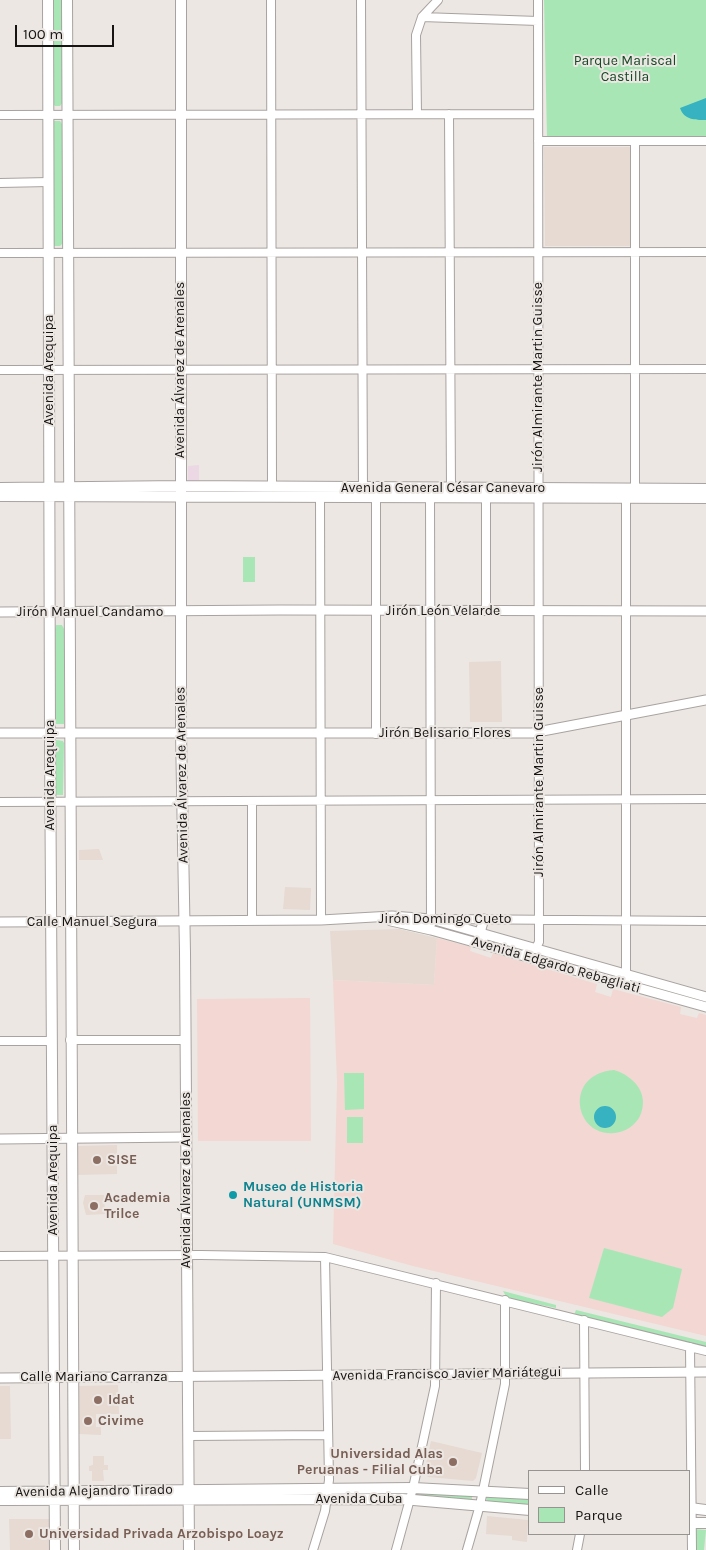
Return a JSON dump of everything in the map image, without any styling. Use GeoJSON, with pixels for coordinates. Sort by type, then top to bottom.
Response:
{"type":"FeatureCollection","features":[{"type":"Feature","properties":{"kind":"main road","name":"Avenida Arequipa"},"geometry":{"type":"LineString","coordinates":[[48,0],[49,612],[56,1550]]}},
{"type":"Feature","properties":{"kind":"main road","name":"Avenida Arequipa"},"geometry":{"type":"LineString","coordinates":[[67,0],[68,612],[74,1550]]}},
{"type":"Feature","properties":{"kind":"main road","name":"Avenida Álvarez de Arenales"},"geometry":{"type":"LineString","coordinates":[[181,0],[181,733],[185,921],[189,1550]]}},
{"type":"Feature","properties":{"kind":"main road","name":"Avenida General César Canevaro"},"geometry":{"type":"LineString","coordinates":[[181,491],[272,487],[363,492],[376,496],[486,496],[635,489],[706,489]]}},
{"type":"Feature","properties":{"kind":"main road"},"geometry":{"type":"LineString","coordinates":[[0,488],[49,492],[181,491]]}},
{"type":"Feature","properties":{"kind":"main road","name":"Avenida General César Canevaro"},"geometry":{"type":"LineString","coordinates":[[181,491],[320,496],[363,492],[451,489],[626,497],[706,498]]}},
{"type":"Feature","properties":{"kind":"main road"},"geometry":{"type":"LineString","coordinates":[[0,496],[49,492]]}},
{"type":"Feature","properties":{"kind":"main road","name":"Avenida Cuba"},"geometry":{"type":"LineString","coordinates":[[188,1495],[328,1494],[414,1488],[528,1494]]}},
{"type":"Feature","properties":{"kind":"main road","name":"Avenida Alejandro Tirado"},"geometry":{"type":"LineString","coordinates":[[0,1492],[55,1496]]}},
{"type":"Feature","properties":{"kind":"main road","name":"Avenida Cuba"},"geometry":{"type":"LineString","coordinates":[[328,1494],[528,1510]]}},
{"type":"Feature","properties":{"kind":"main road","name":"Avenida Alejandro Tirado"},"geometry":{"type":"LineString","coordinates":[[0,1500],[74,1495],[188,1495]]}},
{"type":"Feature","properties":{"kind":"main road"},"geometry":{"type":"LineString","coordinates":[[691,1508],[706,1510]]}},
{"type":"Feature","properties":{"kind":"main road"},"geometry":{"type":"LineString","coordinates":[[691,1523],[706,1523]]}},
{"type":"Feature","properties":{"kind":"street"},"geometry":{"type":"LineString","coordinates":[[270,0],[272,487]]}},
{"type":"Feature","properties":{"kind":"street"},"geometry":{"type":"LineString","coordinates":[[361,0],[363,492]]}},
{"type":"Feature","properties":{"kind":"street"},"geometry":{"type":"LineString","coordinates":[[417,114],[415,44],[422,17],[438,0]]}},
{"type":"Feature","properties":{"kind":"street","name":"Jirón Almirante Martin Guisse"},"geometry":{"type":"LineString","coordinates":[[536,948],[539,942],[538,0]]}},
{"type":"Feature","properties":{"kind":"street"},"geometry":{"type":"LineString","coordinates":[[422,17],[538,21]]}},
{"type":"Feature","properties":{"kind":"street"},"geometry":{"type":"LineString","coordinates":[[449,114],[451,489]]}},
{"type":"Feature","properties":{"kind":"street"},"geometry":{"type":"LineString","coordinates":[[0,115],[538,114]]}},
{"type":"Feature","properties":{"kind":"street"},"geometry":{"type":"LineString","coordinates":[[538,141],[706,141]]}},
{"type":"Feature","properties":{"kind":"street"},"geometry":{"type":"LineString","coordinates":[[626,985],[626,497],[635,489],[635,141]]}},
{"type":"Feature","properties":{"kind":"street"},"geometry":{"type":"LineString","coordinates":[[0,183],[49,182]]}},
{"type":"Feature","properties":{"kind":"street"},"geometry":{"type":"LineString","coordinates":[[0,253],[706,252]]}},
{"type":"Feature","properties":{"kind":"street"},"geometry":{"type":"LineString","coordinates":[[0,370],[706,369]]}},
{"type":"Feature","properties":{"kind":"street"},"geometry":{"type":"LineString","coordinates":[[320,496],[321,920]]}},
{"type":"Feature","properties":{"kind":"street"},"geometry":{"type":"LineString","coordinates":[[376,496],[376,734]]}},
{"type":"Feature","properties":{"kind":"street"},"geometry":{"type":"LineString","coordinates":[[430,496],[431,930]]}},
{"type":"Feature","properties":{"kind":"street"},"geometry":{"type":"LineString","coordinates":[[486,496],[486,611]]}},
{"type":"Feature","properties":{"kind":"street","name":"Jirón León Velarde"},"geometry":{"type":"LineString","coordinates":[[181,612],[320,610],[706,611]]}},
{"type":"Feature","properties":{"kind":"street","name":"Jirón Manuel Candamo"},"geometry":{"type":"LineString","coordinates":[[0,612],[181,612]]}},
{"type":"Feature","properties":{"kind":"street","name":"Jirón Belisario Flores"},"geometry":{"type":"LineString","coordinates":[[0,733],[431,734],[539,732],[706,700]]}},
{"type":"Feature","properties":{"kind":"street"},"geometry":{"type":"LineString","coordinates":[[0,802],[706,800]]}},
{"type":"Feature","properties":{"kind":"street"},"geometry":{"type":"LineString","coordinates":[[252,801],[252,920]]}},
{"type":"Feature","properties":{"kind":"street","name":"Jirón Domingo Cueto"},"geometry":{"type":"LineString","coordinates":[[185,921],[321,920],[392,916],[431,919],[706,920]]}},
{"type":"Feature","properties":{"kind":"street","name":"Avenida Edgardo Rebagliati"},"geometry":{"type":"LineString","coordinates":[[376,918],[431,930],[706,1007]]}},
{"type":"Feature","properties":{"kind":"street","name":"Avenida Edgardo Rebagliati"},"geometry":{"type":"LineString","coordinates":[[431,919],[706,997]]}},
{"type":"Feature","properties":{"kind":"street"},"geometry":{"type":"LineString","coordinates":[[484,919],[482,933],[484,945]]}},
{"type":"Feature","properties":{"kind":"street","name":"Calle Manuel Segura"},"geometry":{"type":"LineString","coordinates":[[0,922],[185,921]]}},
{"type":"Feature","properties":{"kind":"street"},"geometry":{"type":"LineString","coordinates":[[522,955],[536,948]]}},
{"type":"Feature","properties":{"kind":"street"},"geometry":{"type":"LineString","coordinates":[[70,1040],[186,1040]]}},
{"type":"Feature","properties":{"kind":"street"},"geometry":{"type":"LineString","coordinates":[[0,1041],[52,1041]]}},
{"type":"Feature","properties":{"kind":"street"},"geometry":{"type":"LineString","coordinates":[[0,1139],[186,1137]]}},
{"type":"Feature","properties":{"kind":"street"},"geometry":{"type":"LineString","coordinates":[[0,1256],[187,1255],[326,1257],[706,1351]]}},
{"type":"Feature","properties":{"kind":"street"},"geometry":{"type":"LineString","coordinates":[[313,1550],[328,1494],[326,1257]]}},
{"type":"Feature","properties":{"kind":"street"},"geometry":{"type":"LineString","coordinates":[[396,1550],[414,1488],[436,1374],[436,1283]]}},
{"type":"Feature","properties":{"kind":"street"},"geometry":{"type":"LineString","coordinates":[[467,1550],[480,1505],[506,1373],[505,1300]]}},
{"type":"Feature","properties":{"kind":"street"},"geometry":{"type":"LineString","coordinates":[[584,1320],[585,1470]]}},
{"type":"Feature","properties":{"kind":"street"},"geometry":{"type":"LineString","coordinates":[[690,1347],[691,1470]]}},
{"type":"Feature","properties":{"kind":"street","name":"Avenida Francisco Javier Mariátegui"},"geometry":{"type":"LineString","coordinates":[[188,1376],[706,1372]]}},
{"type":"Feature","properties":{"kind":"street","name":"Calle Mariano Carranza"},"geometry":{"type":"LineString","coordinates":[[0,1378],[188,1376]]}},
{"type":"Feature","properties":{"kind":"street"},"geometry":{"type":"LineString","coordinates":[[188,1436],[328,1435]]}},
{"type":"Feature","properties":{"kind":"street"},"geometry":{"type":"LineString","coordinates":[[691,1508],[692,1550]]}},
{"type":"Feature","properties":{"kind":"street"},"geometry":{"type":"LineString","coordinates":[[577,1550],[580,1535]]}},
{"type":"Feature","properties":{"kind":"shaded area"},"geometry":{"type":"Polygon","coordinates":[[[544,147],[631,147],[631,246],[545,246],[544,147]]]}},
{"type":"Feature","properties":{"kind":"shaded area"},"geometry":{"type":"Polygon","coordinates":[[[199,465],[199,483],[188,483],[188,466],[199,465]]]}},
{"type":"Feature","properties":{"kind":"shaded area"},"geometry":{"type":"Polygon","coordinates":[[[501,661],[502,722],[470,722],[469,662],[501,661]]]}},
{"type":"Feature","properties":{"kind":"shaded area"},"geometry":{"type":"Polygon","coordinates":[[[99,849],[103,860],[79,860],[79,850],[99,849]]]}},
{"type":"Feature","properties":{"kind":"shaded area"},"geometry":{"type":"Polygon","coordinates":[[[285,887],[311,888],[310,910],[283,909],[285,887]]]}},
{"type":"Feature","properties":{"kind":"shaded area"},"geometry":{"type":"Polygon","coordinates":[[[399,929],[437,938],[434,985],[333,980],[330,931],[399,929]]]}},
{"type":"Feature","properties":{"kind":"shaded area"},"geometry":{"type":"Polygon","coordinates":[[[437,938],[471,947],[470,951],[491,958],[493,953],[597,984],[595,992],[611,997],[613,989],[681,1007],[680,1014],[697,1018],[699,1013],[706,1015],[706,1336],[413,1266],[333,1244],[337,1082],[333,980],[434,985],[437,938]]]}},
{"type":"Feature","properties":{"kind":"shaded area"},"geometry":{"type":"Polygon","coordinates":[[[310,998],[311,1141],[198,1141],[197,999],[310,998]]]}},
{"type":"Feature","properties":{"kind":"shaded area","name":"SISE"},"geometry":{"type":"Polygon","coordinates":[[[117,1145],[117,1174],[77,1175],[76,1146],[117,1145]]]}},
{"type":"Feature","properties":{"kind":"shaded area","name":"Academia Trilce"},"geometry":{"type":"Polygon","coordinates":[[[85,1195],[104,1195],[105,1214],[86,1215],[83,1203],[85,1195]]]}},
{"type":"Feature","properties":{"kind":"shaded area","name":"Idat"},"geometry":{"type":"Polygon","coordinates":[[[118,1385],[119,1414],[96,1414],[96,1427],[101,1427],[101,1435],[79,1434],[78,1386],[118,1385]]]}},
{"type":"Feature","properties":{"kind":"shaded area"},"geometry":{"type":"Polygon","coordinates":[[[0,1386],[10,1386],[11,1439],[0,1439],[0,1386]]]}},
{"type":"Feature","properties":{"kind":"shaded area","name":"Universidad Alas Peruanas - Filial Cuba"},"geometry":{"type":"Polygon","coordinates":[[[431,1441],[482,1453],[476,1478],[473,1481],[428,1477],[424,1472],[431,1441]]]}},
{"type":"Feature","properties":{"kind":"shaded area"},"geometry":{"type":"Polygon","coordinates":[[[93,1456],[104,1456],[104,1465],[108,1465],[108,1470],[103,1470],[104,1481],[92,1481],[92,1471],[89,1471],[89,1466],[93,1465],[93,1456]]]}},
{"type":"Feature","properties":{"kind":"shaded area"},"geometry":{"type":"Polygon","coordinates":[[[487,1516],[528,1520],[527,1542],[512,1540],[512,1536],[486,1534],[487,1516]]]}},
{"type":"Feature","properties":{"kind":"shaded area","name":"Universidad Privada Arzobispo Loayz"},"geometry":{"type":"Polygon","coordinates":[[[9,1519],[49,1519],[50,1550],[10,1550],[9,1519]]]}},
{"type":"Feature","properties":{"kind":"green space"},"geometry":{"type":"Polygon","coordinates":[[[51,0],[63,0],[63,102],[60,106],[55,106],[52,102],[51,0]]]}},
{"type":"Feature","properties":{"kind":"green space","name":"Parque Mariscal Castilla"},"geometry":{"type":"Polygon","coordinates":[[[544,0],[706,0],[706,136],[547,137],[544,0]]]}},
{"type":"Feature","properties":{"kind":"green space"},"geometry":{"type":"Polygon","coordinates":[[[54,121],[60,121],[62,124],[63,243],[60,246],[53,246],[54,121]]]}},
{"type":"Feature","properties":{"kind":"green space"},"geometry":{"type":"Polygon","coordinates":[[[243,557],[255,557],[255,582],[243,582],[243,557]]]}},
{"type":"Feature","properties":{"kind":"green space"},"geometry":{"type":"Polygon","coordinates":[[[56,625],[62,625],[64,629],[64,724],[55,724],[54,633],[56,625]]]}},
{"type":"Feature","properties":{"kind":"green space"},"geometry":{"type":"Polygon","coordinates":[[[56,740],[63,741],[64,743],[63,795],[55,795],[54,789],[56,740]]]}},
{"type":"Feature","properties":{"kind":"green space"},"geometry":{"type":"Polygon","coordinates":[[[614,1070],[634,1081],[638,1087],[643,1100],[643,1108],[636,1122],[626,1130],[605,1133],[593,1128],[584,1118],[580,1107],[581,1094],[586,1083],[597,1074],[614,1070]],[[610,1107],[598,1126],[608,1128],[616,1116],[610,1107]]]}},
{"type":"Feature","properties":{"kind":"green space"},"geometry":{"type":"Polygon","coordinates":[[[344,1073],[364,1073],[364,1109],[345,1110],[344,1073]]]}},
{"type":"Feature","properties":{"kind":"green space"},"geometry":{"type":"Polygon","coordinates":[[[347,1117],[363,1117],[363,1143],[347,1143],[347,1117]]]}},
{"type":"Feature","properties":{"kind":"green space"},"geometry":{"type":"Polygon","coordinates":[[[604,1248],[682,1269],[673,1308],[662,1317],[589,1298],[604,1248]]]}},
{"type":"Feature","properties":{"kind":"green space"},"geometry":{"type":"Polygon","coordinates":[[[503,1291],[556,1305],[556,1308],[507,1298],[503,1291]]]}},
{"type":"Feature","properties":{"kind":"green space"},"geometry":{"type":"Polygon","coordinates":[[[576,1310],[706,1342],[706,1347],[574,1315],[576,1310]]]}},
{"type":"Feature","properties":{"kind":"green space"},"geometry":{"type":"Polygon","coordinates":[[[421,1490],[472,1495],[472,1501],[421,1496],[421,1490]]]}},
{"type":"Feature","properties":{"kind":"green space"},"geometry":{"type":"Polygon","coordinates":[[[486,1494],[528,1496],[528,1507],[487,1503],[486,1494]]]}},
{"type":"Feature","properties":{"kind":"green space"},"geometry":{"type":"Polygon","coordinates":[[[694,1529],[706,1530],[704,1550],[693,1550],[694,1529]]]}},
{"type":"Feature","properties":{"kind":"water"},"geometry":{"type":"Polygon","coordinates":[[[706,98],[706,120],[687,117],[680,108],[706,98]]]}},
{"type":"Feature","properties":{"kind":"water"},"geometry":{"type":"Polygon","coordinates":[[[601,1106],[609,1106],[616,1113],[616,1121],[609,1128],[601,1128],[594,1121],[594,1113],[601,1106]]]}},
{"type":"Feature","properties":{"kind":"place","name":"SISE"},"geometry":{"type":"Point","coordinates":[97,1160]}},
{"type":"Feature","properties":{"kind":"place","name":"Museo de Historia Natural (UNMSM)"},"geometry":{"type":"Point","coordinates":[233,1195]}},
{"type":"Feature","properties":{"kind":"place","name":"Academia Trilce"},"geometry":{"type":"Point","coordinates":[94,1206]}},
{"type":"Feature","properties":{"kind":"place","name":"Idat"},"geometry":{"type":"Point","coordinates":[98,1400]}},
{"type":"Feature","properties":{"kind":"place","name":"Civime"},"geometry":{"type":"Point","coordinates":[88,1421]}},
{"type":"Feature","properties":{"kind":"place","name":"Universidad Alas Peruanas - Filial Cuba"},"geometry":{"type":"Point","coordinates":[453,1462]}},
{"type":"Feature","properties":{"kind":"place","name":"Universidad Privada Arzobispo Loayz"},"geometry":{"type":"Point","coordinates":[29,1534]}}]}
